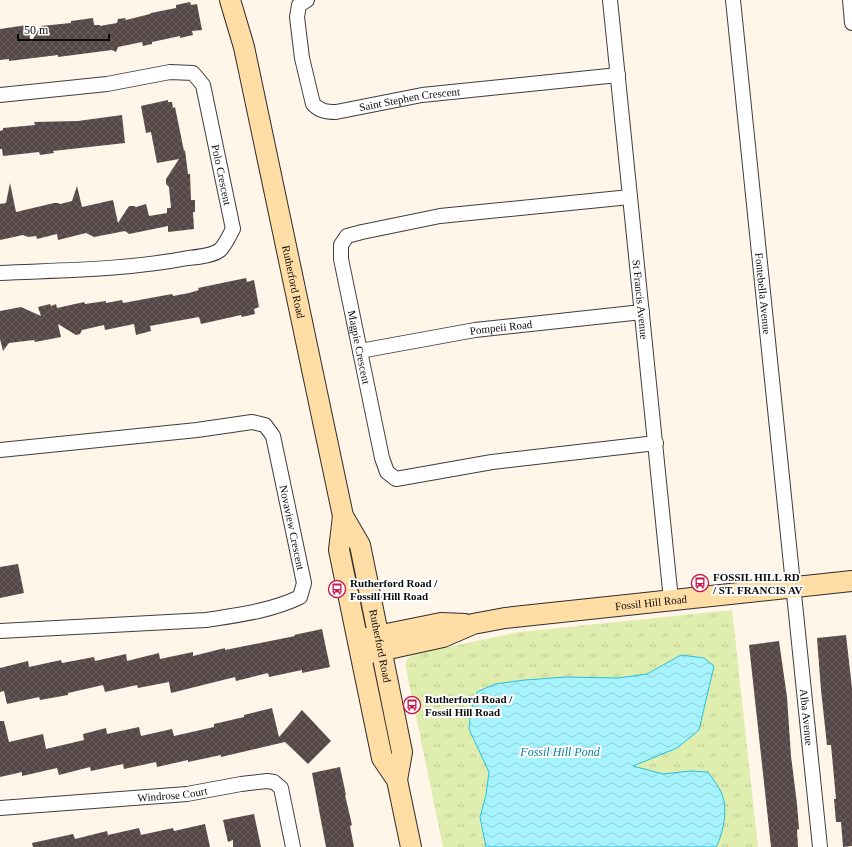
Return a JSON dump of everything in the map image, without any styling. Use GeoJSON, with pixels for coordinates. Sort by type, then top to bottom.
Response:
{"type":"FeatureCollection","features":[{"type":"Feature","properties":{"kind":"main road","name":"Rutherford Road"},"geometry":{"type":"LineString","coordinates":[[230,0],[244,47],[343,516],[360,545],[402,752],[397,780],[411,847]]}},
{"type":"Feature","properties":{"kind":"main road","name":"Rutherford Road"},"geometry":{"type":"LineString","coordinates":[[243,0],[244,47]]}},
{"type":"Feature","properties":{"kind":"main road","name":"Rutherford Road"},"geometry":{"type":"LineString","coordinates":[[343,516],[339,550],[382,758],[397,780]]}},
{"type":"Feature","properties":{"kind":"main road","name":"Fossil Hill Road"},"geometry":{"type":"LineString","coordinates":[[359,647],[380,643],[443,637],[473,624],[505,618],[852,581]]}},
{"type":"Feature","properties":{"kind":"street","name":"Saint Stephen Crescent"},"geometry":{"type":"LineString","coordinates":[[306,0],[300,5],[297,17],[302,58],[313,104],[318,109],[326,112],[336,112],[422,95],[618,75]]}},
{"type":"Feature","properties":{"kind":"street","name":"St Francis Avenue"},"geometry":{"type":"LineString","coordinates":[[610,0],[671,600]]}},
{"type":"Feature","properties":{"kind":"street","name":"Fontebella Avenue"},"geometry":{"type":"LineString","coordinates":[[733,0],[793,587]]}},
{"type":"Feature","properties":{"kind":"street"},"geometry":{"type":"LineString","coordinates":[[850,0],[852,23]]}},
{"type":"Feature","properties":{"kind":"street","name":"Polo Crescent"},"geometry":{"type":"LineString","coordinates":[[0,95],[107,84],[170,72],[193,73],[203,85],[233,229],[226,242],[219,250],[207,255],[160,264],[0,274]]}},
{"type":"Feature","properties":{"kind":"street","name":"Magpie Crescent"},"geometry":{"type":"LineString","coordinates":[[630,197],[440,216],[362,232],[347,236],[341,245],[341,259],[382,458],[387,472],[396,479],[492,462],[656,443]]}},
{"type":"Feature","properties":{"kind":"street","name":"Pompeii Road"},"geometry":{"type":"LineString","coordinates":[[360,351],[475,330],[642,312]]}},
{"type":"Feature","properties":{"kind":"street","name":"Novaview Crescent"},"geometry":{"type":"LineString","coordinates":[[0,450],[197,430],[252,422],[265,425],[273,436],[304,584],[300,597],[285,604],[239,615],[206,620],[0,631]]}},
{"type":"Feature","properties":{"kind":"street","name":"Alba Avenue"},"geometry":{"type":"LineString","coordinates":[[793,587],[820,847]]}},
{"type":"Feature","properties":{"kind":"street","name":"Windrose Court"},"geometry":{"type":"LineString","coordinates":[[0,808],[187,794],[241,784],[267,781],[274,782],[281,788],[293,847]]}},
{"type":"Feature","properties":{"kind":"green space"},"geometry":{"type":"Polygon","coordinates":[[[732,610],[758,847],[443,847],[406,668],[407,661],[410,656],[520,632],[732,610]]]}},
{"type":"Feature","properties":{"kind":"water","name":"Fossil Hill Pond"},"geometry":{"type":"Polygon","coordinates":[[[681,655],[704,658],[714,666],[699,730],[677,748],[633,766],[663,774],[690,771],[708,772],[723,796],[725,811],[721,834],[716,847],[486,847],[480,817],[486,795],[489,772],[469,729],[471,710],[477,692],[495,684],[525,680],[566,677],[618,678],[647,674],[681,655]]]}},
{"type":"Feature","properties":{"kind":"building"},"geometry":{"type":"Polygon","coordinates":[[[190,2],[191,5],[197,4],[202,30],[192,31],[193,35],[180,38],[180,36],[152,42],[152,44],[143,46],[142,42],[118,47],[116,52],[112,50],[58,57],[58,55],[9,61],[9,59],[0,60],[0,29],[27,25],[31,42],[41,26],[71,23],[71,21],[93,18],[94,25],[100,26],[117,23],[118,19],[125,18],[126,20],[176,8],[176,5],[190,2]]]}},
{"type":"Feature","properties":{"kind":"building"},"geometry":{"type":"Polygon","coordinates":[[[168,100],[168,102],[172,102],[173,108],[175,107],[184,151],[185,150],[188,174],[190,174],[191,200],[195,200],[195,212],[193,212],[194,229],[168,232],[168,226],[129,234],[125,231],[94,237],[86,233],[58,240],[57,234],[37,239],[36,236],[28,237],[23,235],[0,240],[0,204],[6,203],[10,183],[16,212],[54,203],[60,204],[72,201],[77,186],[82,207],[113,200],[118,223],[129,206],[136,207],[146,204],[149,216],[167,213],[167,208],[171,208],[169,187],[166,184],[166,179],[179,159],[157,163],[151,132],[146,133],[141,106],[168,100]]]}},
{"type":"Feature","properties":{"kind":"building"},"geometry":{"type":"Polygon","coordinates":[[[122,115],[125,143],[53,151],[54,153],[40,155],[39,152],[3,156],[2,149],[0,149],[0,131],[3,130],[3,128],[35,125],[34,122],[78,121],[122,115]]]}},
{"type":"Feature","properties":{"kind":"building"},"geometry":{"type":"Polygon","coordinates":[[[246,278],[247,282],[254,280],[259,307],[254,309],[255,314],[242,317],[241,315],[201,324],[199,317],[150,326],[151,331],[136,335],[134,324],[105,330],[104,325],[82,330],[80,334],[76,335],[58,324],[61,337],[35,342],[34,340],[9,343],[3,351],[0,339],[0,311],[21,307],[41,316],[38,307],[50,304],[51,306],[56,304],[57,308],[84,302],[85,304],[106,301],[106,303],[122,300],[123,303],[172,294],[173,296],[189,293],[199,290],[198,288],[246,278]]]}},
{"type":"Feature","properties":{"kind":"building"},"geometry":{"type":"Polygon","coordinates":[[[18,564],[24,593],[0,598],[0,567],[18,564]]]}},
{"type":"Feature","properties":{"kind":"building"},"geometry":{"type":"Polygon","coordinates":[[[322,629],[330,667],[302,673],[302,670],[269,677],[268,673],[236,681],[235,677],[171,693],[169,682],[138,688],[137,685],[105,692],[103,685],[68,693],[68,695],[40,700],[39,697],[7,704],[4,691],[0,692],[0,668],[28,661],[29,667],[61,660],[62,663],[94,657],[95,661],[126,654],[127,661],[159,653],[160,659],[193,652],[193,656],[225,648],[225,650],[295,636],[294,635],[322,629]]]}},
{"type":"Feature","properties":{"kind":"building"},"geometry":{"type":"Polygon","coordinates":[[[846,635],[852,688],[852,846],[843,847],[841,822],[836,822],[834,799],[836,799],[831,745],[827,745],[817,638],[846,635]]]}},
{"type":"Feature","properties":{"kind":"building"},"geometry":{"type":"Polygon","coordinates":[[[779,641],[787,697],[791,756],[797,804],[799,829],[797,830],[798,847],[771,847],[749,645],[779,641]]]}},
{"type":"Feature","properties":{"kind":"building"},"geometry":{"type":"Polygon","coordinates":[[[272,708],[279,737],[302,710],[331,741],[308,764],[285,742],[221,757],[221,755],[188,762],[188,760],[157,767],[156,762],[124,769],[123,764],[91,771],[90,767],[59,775],[57,768],[22,776],[22,772],[0,777],[0,721],[4,721],[9,742],[43,734],[46,749],[84,740],[83,734],[106,728],[107,734],[139,727],[141,736],[172,729],[174,736],[214,727],[214,724],[244,717],[244,715],[272,708]]]}},
{"type":"Feature","properties":{"kind":"building"},"geometry":{"type":"Polygon","coordinates":[[[340,767],[352,825],[350,826],[354,847],[326,847],[312,773],[340,767]]]}},
{"type":"Feature","properties":{"kind":"building"},"geometry":{"type":"Polygon","coordinates":[[[254,814],[261,847],[233,847],[233,840],[228,842],[223,820],[254,814]]]}},
{"type":"Feature","properties":{"kind":"building"},"geometry":{"type":"Polygon","coordinates":[[[205,824],[210,847],[33,847],[32,843],[73,834],[75,839],[107,831],[108,835],[139,828],[141,835],[173,828],[174,831],[205,824]]]}},
{"type":"Feature","properties":{"kind":"place","name":"FOSSIL HILL RD / ST. FRANCIS AV"},"geometry":{"type":"Point","coordinates":[700,583]}},
{"type":"Feature","properties":{"kind":"place","name":"Rutherford Road / Fossill Hill Road"},"geometry":{"type":"Point","coordinates":[337,589]}},
{"type":"Feature","properties":{"kind":"place","name":"Rutherford Road / Fossil Hill Road"},"geometry":{"type":"Point","coordinates":[412,705]}}]}
